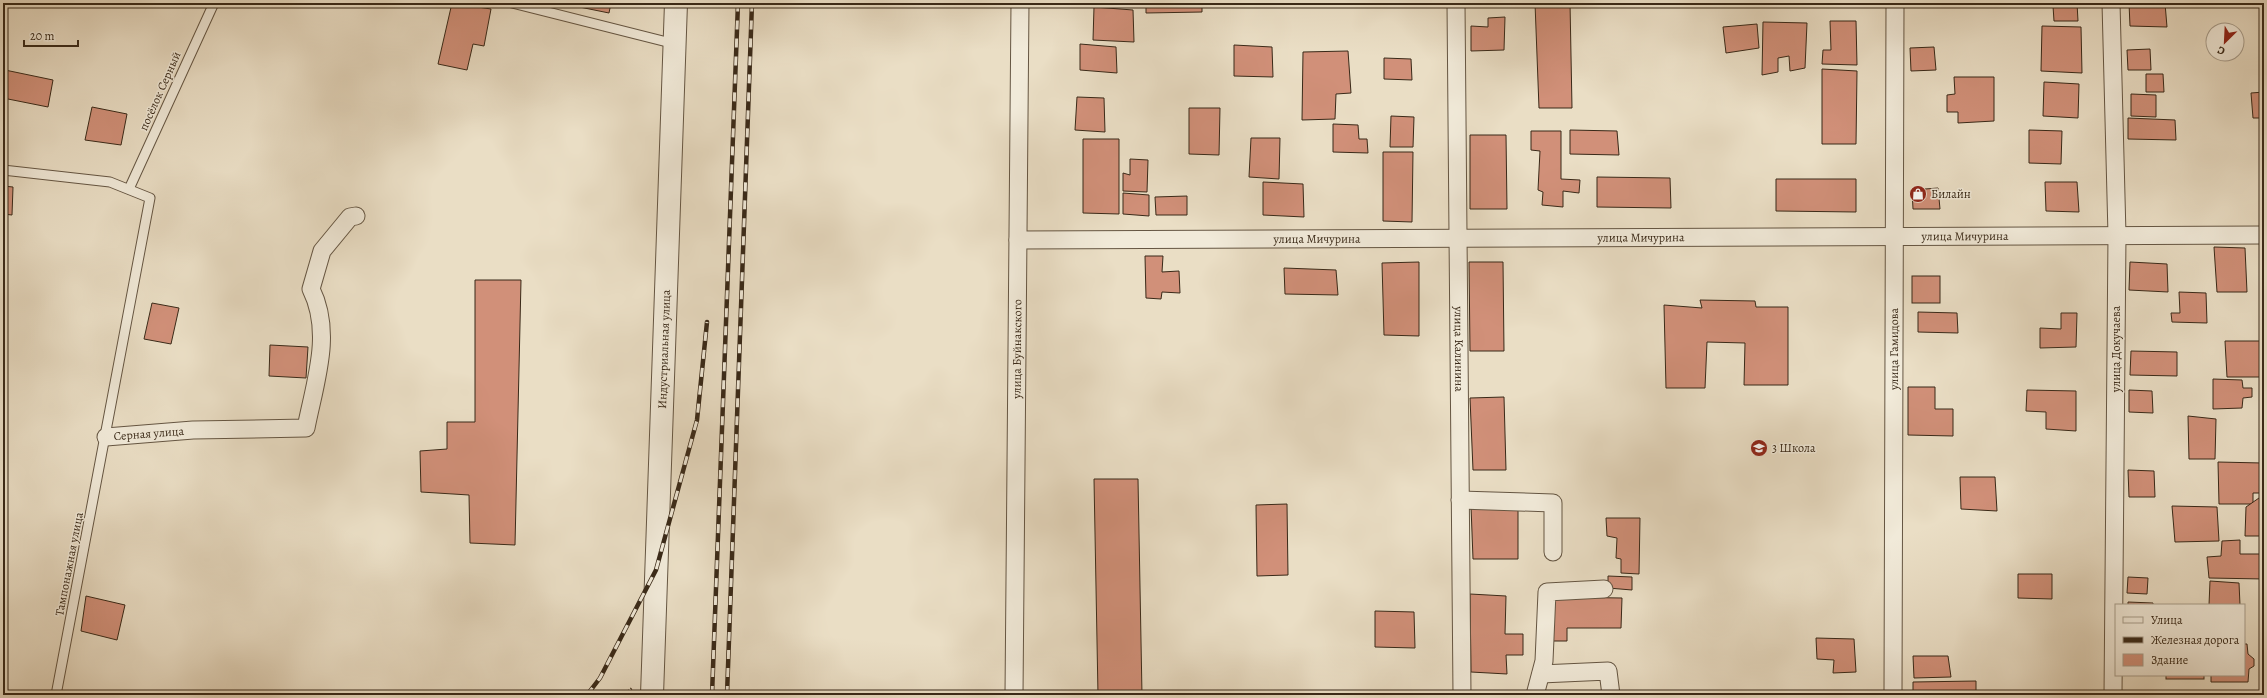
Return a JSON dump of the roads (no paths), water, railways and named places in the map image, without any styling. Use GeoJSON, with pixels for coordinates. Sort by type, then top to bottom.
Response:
{"type":"FeatureCollection","features":[{"type":"Feature","properties":{"kind":"street","name":"Индустриальная улица"},"geometry":{"type":"LineString","coordinates":[[652,695],[676,3]]}},
{"type":"Feature","properties":{"kind":"street","name":"улица Буйнакского"},"geometry":{"type":"LineString","coordinates":[[1014,695],[1020,3]]}},
{"type":"Feature","properties":{"kind":"street","name":"улица Калинина"},"geometry":{"type":"LineString","coordinates":[[1456,3],[1462,695]]}},
{"type":"Feature","properties":{"kind":"street","name":"улица Гамидова"},"geometry":{"type":"LineString","coordinates":[[1893,695],[1895,3]]}},
{"type":"Feature","properties":{"kind":"street","name":"улица Докучаева"},"geometry":{"type":"LineString","coordinates":[[2111,3],[2117,235],[2113,695]]}},
{"type":"Feature","properties":{"kind":"street","name":"Серная улица"},"geometry":{"type":"LineString","coordinates":[[106,437],[193,430],[306,428],[323,345],[319,305],[311,289],[322,251],[350,217],[356,216]]}},
{"type":"Feature","properties":{"kind":"street","name":"улица Мичурина"},"geometry":{"type":"LineString","coordinates":[[1018,240],[2264,235]]}},
{"type":"Feature","properties":{"kind":"street"},"geometry":{"type":"LineString","coordinates":[[1460,500],[1552,503],[1553,552]]}},
{"type":"Feature","properties":{"kind":"street"},"geometry":{"type":"LineString","coordinates":[[1536,695],[1544,660],[1547,592],[1604,589]]}},
{"type":"Feature","properties":{"kind":"street"},"geometry":{"type":"LineString","coordinates":[[1541,674],[1608,671],[1611,695]]}},
{"type":"Feature","properties":{"kind":"lane","name":"посёлок Серный"},"geometry":{"type":"LineString","coordinates":[[129,189],[214,3]]}},
{"type":"Feature","properties":{"kind":"lane"},"geometry":{"type":"LineString","coordinates":[[512,3],[675,44]]}},
{"type":"Feature","properties":{"kind":"lane","name":"Серная улица"},"geometry":{"type":"LineString","coordinates":[[3,170],[110,182],[150,198],[106,437]]}},
{"type":"Feature","properties":{"kind":"lane","name":"Тампонажная улица"},"geometry":{"type":"LineString","coordinates":[[56,695],[106,437]]}},
{"type":"Feature","properties":{"kind":"railway"},"geometry":{"type":"LineString","coordinates":[[712,695],[738,3]]}},
{"type":"Feature","properties":{"kind":"railway"},"geometry":{"type":"LineString","coordinates":[[727,695],[752,3]]}},
{"type":"Feature","properties":{"kind":"railway"},"geometry":{"type":"LineString","coordinates":[[587,695],[600,678],[656,570],[697,420],[707,322]]}},
{"type":"Feature","properties":{"kind":"place","name":"Билайн"},"geometry":{"type":"Point","coordinates":[1918,194]}},
{"type":"Feature","properties":{"kind":"place","name":"3 Школа"},"geometry":{"type":"Point","coordinates":[1759,448]}}]}
